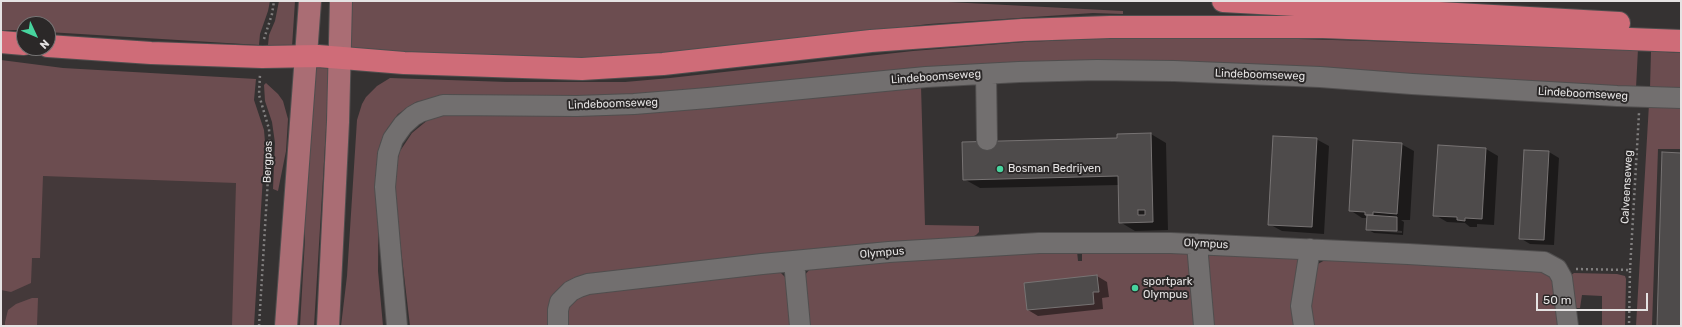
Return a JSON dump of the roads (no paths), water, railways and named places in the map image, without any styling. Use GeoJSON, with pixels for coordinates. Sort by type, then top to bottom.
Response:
{"type":"FeatureCollection","features":[{"type":"Feature","properties":{"kind":"highway"},"geometry":{"type":"LineString","coordinates":[[1223,1],[1681,27]]}},
{"type":"Feature","properties":{"kind":"highway"},"geometry":{"type":"LineString","coordinates":[[56,47],[151,53],[262,57],[307,56],[419,64],[582,69],[663,64],[871,41],[1022,30],[1110,27],[1323,27],[1681,41]]}},
{"type":"Feature","properties":{"kind":"highway"},"geometry":{"type":"LineString","coordinates":[[1,42],[16,43]]}},
{"type":"Feature","properties":{"kind":"main road"},"geometry":{"type":"LineString","coordinates":[[286,326],[310,1]]}},
{"type":"Feature","properties":{"kind":"main road"},"geometry":{"type":"LineString","coordinates":[[328,326],[342,1]]}},
{"type":"Feature","properties":{"kind":"street","name":"Lindeboomseweg"},"geometry":{"type":"LineString","coordinates":[[397,326],[386,202],[385,169],[393,139],[403,125],[420,112],[443,105],[577,106],[634,104],[926,77],[1097,70],[1174,71],[1320,77],[1420,85],[1681,98]]}},
{"type":"Feature","properties":{"kind":"street"},"geometry":{"type":"LineString","coordinates":[[986,74],[987,140]]}},
{"type":"Feature","properties":{"kind":"street","name":"Olympus"},"geometry":{"type":"LineString","coordinates":[[558,326],[558,310],[560,302],[571,291],[579,286],[588,284],[889,252],[1039,243],[1197,244],[1544,262],[1557,269],[1562,278],[1568,326]]}},
{"type":"Feature","properties":{"kind":"street"},"geometry":{"type":"LineString","coordinates":[[1197,244],[1204,326]]}},
{"type":"Feature","properties":{"kind":"street"},"geometry":{"type":"LineString","coordinates":[[1304,326],[1301,306],[1310,249]]}},
{"type":"Feature","properties":{"kind":"street"},"geometry":{"type":"LineString","coordinates":[[794,261],[800,326]]}},
{"type":"Feature","properties":{"kind":"place","name":"Bosman Bedrijven"},"geometry":{"type":"Point","coordinates":[1000,169]}},
{"type":"Feature","properties":{"kind":"place","name":"sportpark Olympus"},"geometry":{"type":"Point","coordinates":[1135,288]}}]}
